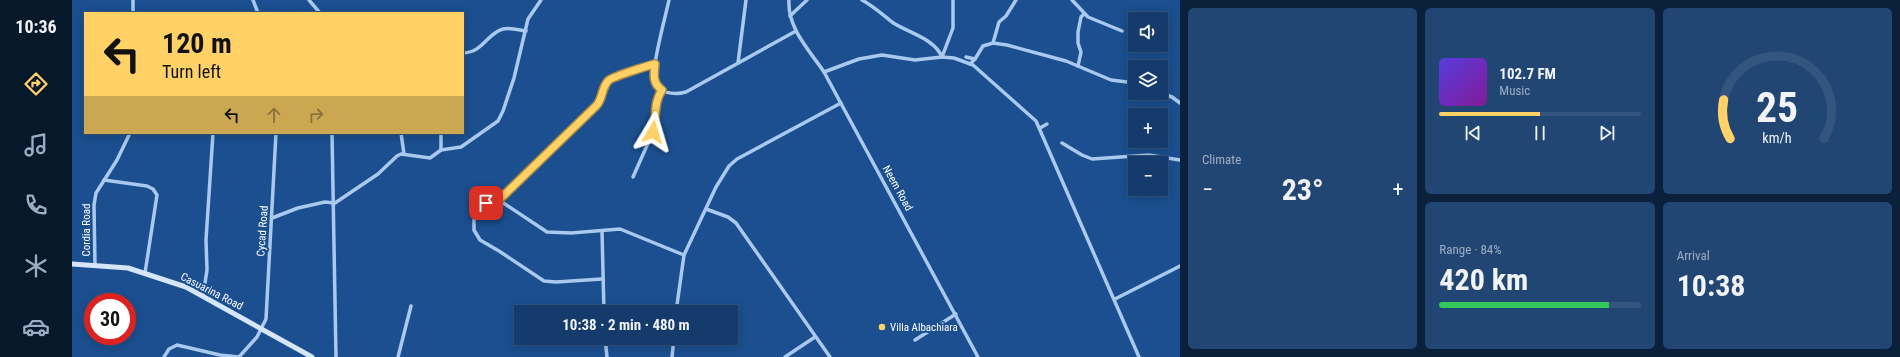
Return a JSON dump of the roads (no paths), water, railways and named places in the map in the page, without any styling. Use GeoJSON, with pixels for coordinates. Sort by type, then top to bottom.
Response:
{"type":"FeatureCollection","features":[{"type":"Feature","properties":{"kind":"street"},"geometry":{"type":"LineString","coordinates":[[133,0],[133,12]]}},
{"type":"Feature","properties":{"kind":"street"},"geometry":{"type":"LineString","coordinates":[[253,0],[258,12]]}},
{"type":"Feature","properties":{"kind":"street"},"geometry":{"type":"LineString","coordinates":[[309,0],[319,12]]}},
{"type":"Feature","properties":{"kind":"street"},"geometry":{"type":"LineString","coordinates":[[272,218],[298,208],[325,202],[335,203],[378,174],[397,156],[404,154],[430,158],[441,150],[461,147],[498,121],[514,78],[530,14],[541,0]]}},
{"type":"Feature","properties":{"kind":"street"},"geometry":{"type":"LineString","coordinates":[[669,0],[655,64],[654,80],[658,87],[662,90],[674,94],[686,92],[796,31]]}},
{"type":"Feature","properties":{"kind":"street"},"geometry":{"type":"LineString","coordinates":[[738,63],[746,0]]}},
{"type":"Feature","properties":{"kind":"street","name":"Neem Road"},"geometry":{"type":"LineString","coordinates":[[789,0],[790,16],[796,31],[824,72],[978,357]]}},
{"type":"Feature","properties":{"kind":"street"},"geometry":{"type":"LineString","coordinates":[[790,16],[807,0]]}},
{"type":"Feature","properties":{"kind":"street"},"geometry":{"type":"LineString","coordinates":[[862,0],[876,8],[893,22],[925,39],[938,49],[942,57]]}},
{"type":"Feature","properties":{"kind":"street"},"geometry":{"type":"LineString","coordinates":[[942,57],[953,28],[953,0]]}},
{"type":"Feature","properties":{"kind":"street"},"geometry":{"type":"LineString","coordinates":[[993,43],[999,22],[1006,16],[1016,0]]}},
{"type":"Feature","properties":{"kind":"street"},"geometry":{"type":"LineString","coordinates":[[1072,0],[1084,14],[1091,19],[1122,31]]}},
{"type":"Feature","properties":{"kind":"street"},"geometry":{"type":"LineString","coordinates":[[1078,66],[1081,52],[1078,43],[1078,32],[1081,17],[1084,14]]}},
{"type":"Feature","properties":{"kind":"street"},"geometry":{"type":"LineString","coordinates":[[464,53],[476,50],[501,29],[507,28],[526,31]]}},
{"type":"Feature","properties":{"kind":"street"},"geometry":{"type":"LineString","coordinates":[[970,64],[983,46],[993,43],[1007,45],[1066,61],[1111,80],[1128,83]]}},
{"type":"Feature","properties":{"kind":"street"},"geometry":{"type":"LineString","coordinates":[[824,72],[859,59],[882,55],[915,60],[942,57],[954,58],[970,64],[1036,121],[1115,299],[1139,357]]}},
{"type":"Feature","properties":{"kind":"street"},"geometry":{"type":"LineString","coordinates":[[966,57],[975,59]]}},
{"type":"Feature","properties":{"kind":"street"},"geometry":{"type":"LineString","coordinates":[[500,199],[600,102],[608,81],[612,77],[630,73],[655,64]]}},
{"type":"Feature","properties":{"kind":"street"},"geometry":{"type":"LineString","coordinates":[[633,177],[653,132],[657,97],[662,90]]}},
{"type":"Feature","properties":{"kind":"street"},"geometry":{"type":"LineString","coordinates":[[1168,96],[1180,103]]}},
{"type":"Feature","properties":{"kind":"street"},"geometry":{"type":"LineString","coordinates":[[677,305],[684,255],[726,171],[737,159],[841,103]]}},
{"type":"Feature","properties":{"kind":"street"},"geometry":{"type":"LineString","coordinates":[[1040,128],[1047,124]]}},
{"type":"Feature","properties":{"kind":"street","name":"Cordia Road"},"geometry":{"type":"LineString","coordinates":[[96,265],[94,205],[96,193],[117,160],[130,134]]}},
{"type":"Feature","properties":{"kind":"street"},"geometry":{"type":"LineString","coordinates":[[203,296],[207,270],[206,240],[213,134]]}},
{"type":"Feature","properties":{"kind":"street","name":"Cycad Road"},"geometry":{"type":"LineString","coordinates":[[262,329],[265,324],[267,311],[276,134]]}},
{"type":"Feature","properties":{"kind":"street"},"geometry":{"type":"LineString","coordinates":[[332,134],[335,203],[336,357]]}},
{"type":"Feature","properties":{"kind":"street"},"geometry":{"type":"LineString","coordinates":[[401,134],[404,154]]}},
{"type":"Feature","properties":{"kind":"street"},"geometry":{"type":"LineString","coordinates":[[441,134],[441,150]]}},
{"type":"Feature","properties":{"kind":"street"},"geometry":{"type":"LineString","coordinates":[[1062,143],[1092,159],[1149,155],[1180,160]]}},
{"type":"Feature","properties":{"kind":"street"},"geometry":{"type":"LineString","coordinates":[[104,180],[147,186],[153,189],[157,195],[145,273]]}},
{"type":"Feature","properties":{"kind":"street"},"geometry":{"type":"LineString","coordinates":[[602,279],[556,282],[544,281],[480,240],[474,230],[474,220],[490,198],[500,199],[548,232],[571,233],[622,230],[684,255]]}},
{"type":"Feature","properties":{"kind":"street"},"geometry":{"type":"LineString","coordinates":[[706,209],[728,217],[736,223],[830,357]]}},
{"type":"Feature","properties":{"kind":"street"},"geometry":{"type":"LineString","coordinates":[[602,231],[604,305]]}},
{"type":"Feature","properties":{"kind":"street","name":"Casuarina Road"},"geometry":{"type":"LineString","coordinates":[[72,264],[128,268],[186,287],[312,357]]}},
{"type":"Feature","properties":{"kind":"street"},"geometry":{"type":"LineString","coordinates":[[1115,299],[1180,266]]}},
{"type":"Feature","properties":{"kind":"street"},"geometry":{"type":"LineString","coordinates":[[398,357],[411,306]]}},
{"type":"Feature","properties":{"kind":"street"},"geometry":{"type":"LineString","coordinates":[[915,340],[956,314]]}},
{"type":"Feature","properties":{"kind":"street"},"geometry":{"type":"LineString","coordinates":[[164,357],[169,350],[177,345],[220,355],[239,357],[250,346],[262,329]]}},
{"type":"Feature","properties":{"kind":"street"},"geometry":{"type":"LineString","coordinates":[[785,357],[815,337]]}},
{"type":"Feature","properties":{"kind":"street"},"geometry":{"type":"LineString","coordinates":[[606,345],[607,357]]}},
{"type":"Feature","properties":{"kind":"street"},"geometry":{"type":"LineString","coordinates":[[672,357],[673,345]]}},
{"type":"Feature","properties":{"kind":"place","name":"Villa Albachiara"},"geometry":{"type":"Point","coordinates":[882,327]}}]}
